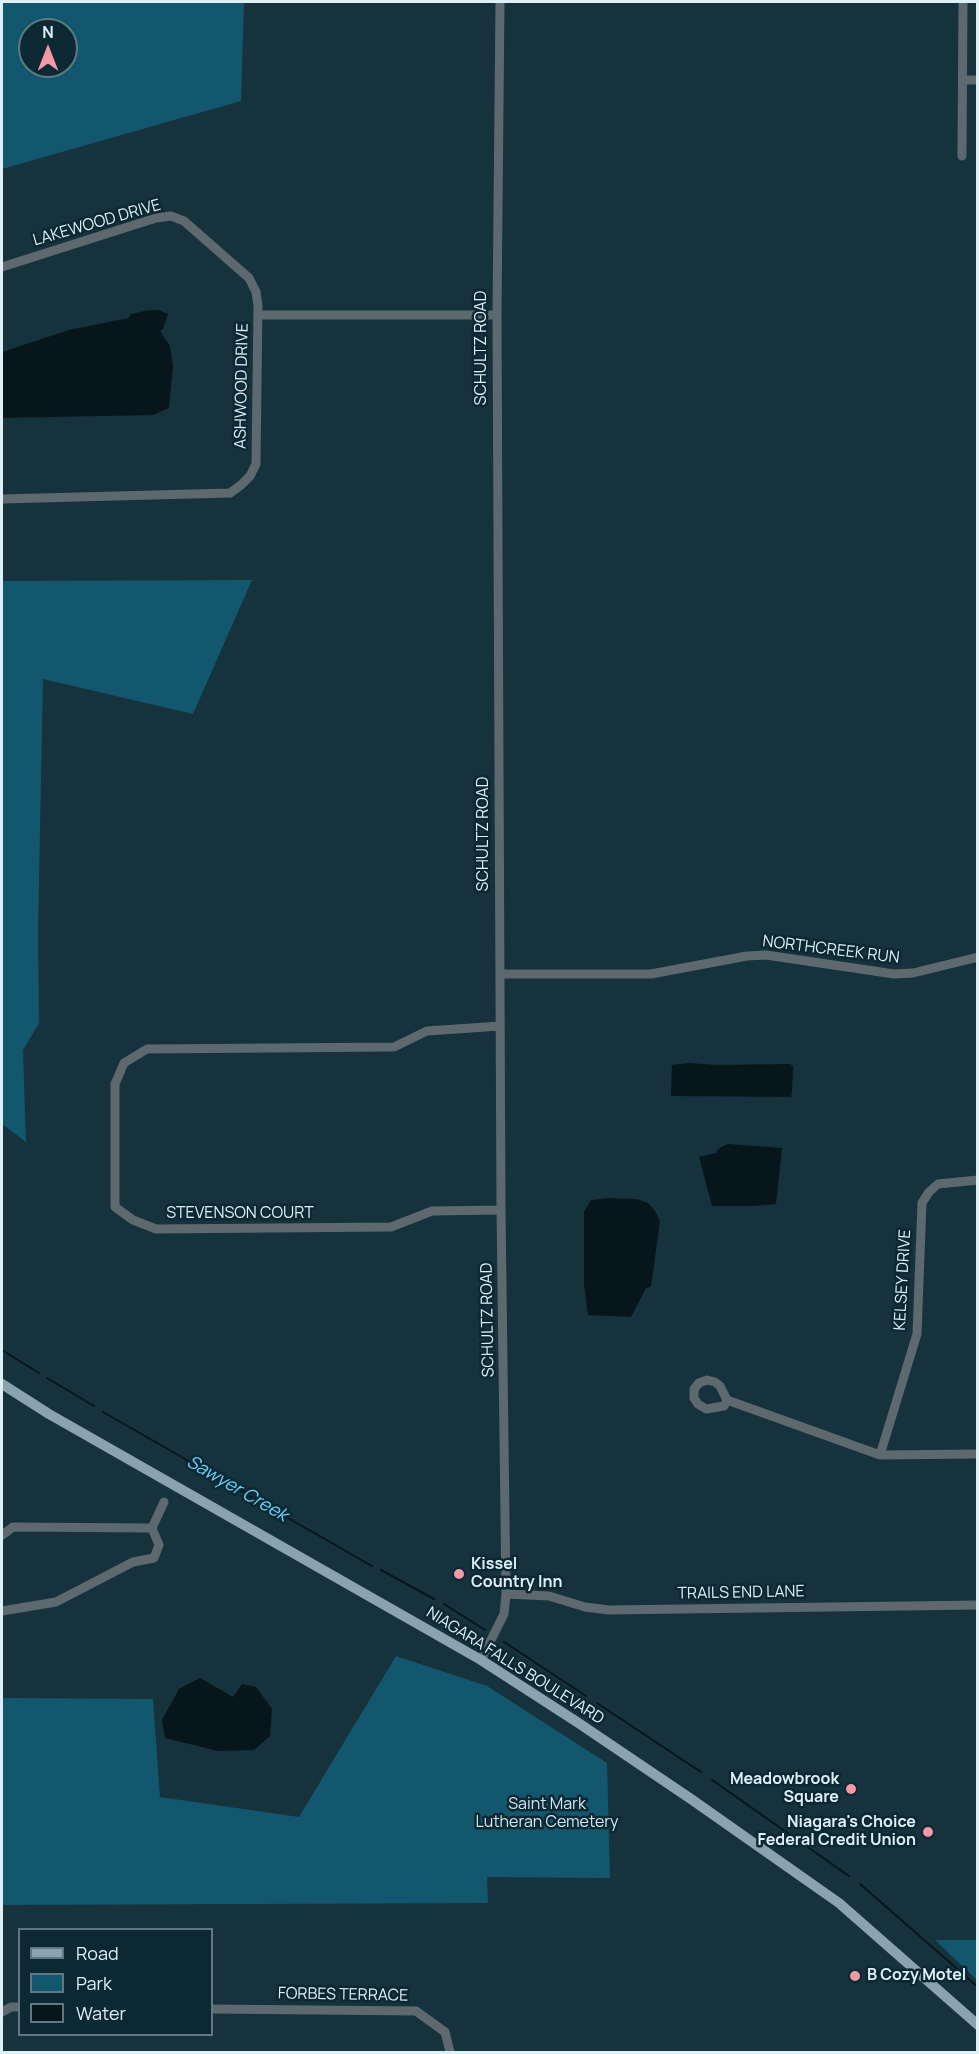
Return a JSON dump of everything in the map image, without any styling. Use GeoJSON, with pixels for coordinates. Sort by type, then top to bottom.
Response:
{"type":"FeatureCollection","features":[{"type":"Feature","properties":{"kind":"main road","name":"NIAGARA FALLS BOULEVARD"},"geometry":{"type":"LineString","coordinates":[[2,1384],[49,1414],[481,1660],[577,1722],[839,1903],[978,2025]]}},
{"type":"Feature","properties":{"kind":"street","name":"SCHULTZ ROAD"},"geometry":{"type":"LineString","coordinates":[[481,1660],[504,1614],[506,1594],[501,1210],[497,315],[500,2]]}},
{"type":"Feature","properties":{"kind":"street"},"geometry":{"type":"LineString","coordinates":[[962,156],[963,2]]}},
{"type":"Feature","properties":{"kind":"street"},"geometry":{"type":"LineString","coordinates":[[964,80],[978,80]]}},
{"type":"Feature","properties":{"kind":"street","name":"LAKEWOOD DRIVE"},"geometry":{"type":"LineString","coordinates":[[2,267],[156,218],[171,216],[184,221],[249,278],[256,292],[258,315]]}},
{"type":"Feature","properties":{"kind":"street","name":"ASHWOOD DRIVE"},"geometry":{"type":"LineString","coordinates":[[2,499],[230,493],[250,476],[256,464],[258,315],[497,315]]}},
{"type":"Feature","properties":{"kind":"street","name":"NORTHCREEK RUN"},"geometry":{"type":"LineString","coordinates":[[500,974],[651,974],[747,956],[766,955],[894,974],[913,973],[978,957]]}},
{"type":"Feature","properties":{"kind":"street","name":"STEVENSON COURT"},"geometry":{"type":"LineString","coordinates":[[500,1026],[427,1031],[394,1047],[147,1049],[124,1063],[115,1084],[115,1207],[133,1220],[156,1229],[391,1227],[432,1211],[501,1210]]}},
{"type":"Feature","properties":{"kind":"street","name":"KELSEY DRIVE"},"geometry":{"type":"LineString","coordinates":[[880,1455],[917,1334],[922,1203],[938,1184],[978,1180]]}},
{"type":"Feature","properties":{"kind":"street"},"geometry":{"type":"LineString","coordinates":[[727,1400],[880,1455],[978,1454]]}},
{"type":"Feature","properties":{"kind":"street"},"geometry":{"type":"LineString","coordinates":[[2,1611],[56,1602],[133,1562],[153,1558],[159,1545],[153,1528],[164,1502]]}},
{"type":"Feature","properties":{"kind":"street"},"geometry":{"type":"LineString","coordinates":[[2,1535],[13,1527],[153,1528]]}},
{"type":"Feature","properties":{"kind":"street","name":"TRAILS END LANE"},"geometry":{"type":"LineString","coordinates":[[506,1594],[549,1596],[585,1607],[609,1610],[978,1605]]}},
{"type":"Feature","properties":{"kind":"street"},"geometry":{"type":"LineString","coordinates":[[2,2012],[11,2007],[18,2007]]}},
{"type":"Feature","properties":{"kind":"street","name":"FORBES TERRACE"},"geometry":{"type":"LineString","coordinates":[[213,2009],[416,2011],[445,2032],[450,2052]]}},
{"type":"Feature","properties":{"kind":"green space"},"geometry":{"type":"Polygon","coordinates":[[[2,2],[244,2],[241,101],[2,169],[2,2]]]}},
{"type":"Feature","properties":{"kind":"green space"},"geometry":{"type":"Polygon","coordinates":[[[252,580],[193,714],[43,679],[38,932],[39,1023],[23,1050],[26,1142],[2,1124],[2,581],[252,580]]]}},
{"type":"Feature","properties":{"kind":"green space","name":"Saint Mark Lutheran Cemetery"},"geometry":{"type":"Polygon","coordinates":[[[396,1656],[487,1686],[607,1763],[610,1878],[487,1877],[488,1903],[2,1905],[2,1698],[153,1699],[160,1797],[299,1817],[396,1656]]]}},
{"type":"Feature","properties":{"kind":"green space"},"geometry":{"type":"Polygon","coordinates":[[[935,1940],[977,1940],[977,1980],[935,1940]]]}},
{"type":"Feature","properties":{"kind":"water"},"geometry":{"type":"Polygon","coordinates":[[[159,310],[168,314],[163,329],[160,331],[170,346],[173,366],[169,408],[153,415],[2,418],[2,352],[69,330],[129,318],[131,314],[159,310]]]}},
{"type":"Feature","properties":{"kind":"water"},"geometry":{"type":"Polygon","coordinates":[[[689,1063],[790,1064],[793,1066],[791,1097],[671,1096],[672,1065],[689,1063]]]}},
{"type":"Feature","properties":{"kind":"water"},"geometry":{"type":"Polygon","coordinates":[[[728,1144],[782,1148],[776,1204],[712,1206],[699,1157],[716,1153],[719,1148],[728,1144]]]}},
{"type":"Feature","properties":{"kind":"water"},"geometry":{"type":"Polygon","coordinates":[[[637,1199],[648,1203],[660,1221],[651,1287],[646,1288],[631,1317],[588,1315],[584,1284],[584,1212],[591,1200],[637,1199]]]}},
{"type":"Feature","properties":{"kind":"water"},"geometry":{"type":"Polygon","coordinates":[[[200,1678],[233,1697],[242,1684],[256,1687],[272,1709],[270,1736],[254,1750],[218,1751],[165,1738],[162,1720],[179,1689],[200,1678]]]}},
{"type":"Feature","properties":{"kind":"waterway","name":"Sawyer Creek"},"geometry":{"type":"LineString","coordinates":[[2,1350],[39,1373]]}},
{"type":"Feature","properties":{"kind":"waterway","name":"Sawyer Creek"},"geometry":{"type":"LineString","coordinates":[[47,1378],[94,1406]]}},
{"type":"Feature","properties":{"kind":"waterway","name":"Sawyer Creek"},"geometry":{"type":"LineString","coordinates":[[103,1412],[372,1566]]}},
{"type":"Feature","properties":{"kind":"waterway","name":"Sawyer Creek"},"geometry":{"type":"LineString","coordinates":[[381,1570],[434,1599]]}},
{"type":"Feature","properties":{"kind":"waterway","name":"Sawyer Creek"},"geometry":{"type":"LineString","coordinates":[[444,1604],[485,1630]]}},
{"type":"Feature","properties":{"kind":"waterway","name":"Sawyer Creek"},"geometry":{"type":"LineString","coordinates":[[504,1642],[586,1696]]}},
{"type":"Feature","properties":{"kind":"waterway","name":"Sawyer Creek"},"geometry":{"type":"LineString","coordinates":[[597,1703],[701,1772]]}},
{"type":"Feature","properties":{"kind":"waterway","name":"Sawyer Creek"},"geometry":{"type":"LineString","coordinates":[[712,1780],[849,1876]]}},
{"type":"Feature","properties":{"kind":"waterway","name":"Sawyer Creek"},"geometry":{"type":"LineString","coordinates":[[860,1884],[978,1987]]}},
{"type":"Feature","properties":{"kind":"place","name":"Kissel Country Inn"},"geometry":{"type":"Point","coordinates":[459,1574]}},
{"type":"Feature","properties":{"kind":"place","name":"Meadowbrook Square"},"geometry":{"type":"Point","coordinates":[851,1789]}},
{"type":"Feature","properties":{"kind":"place","name":"Niagara's Choice Federal Credit Union"},"geometry":{"type":"Point","coordinates":[928,1832]}},
{"type":"Feature","properties":{"kind":"place","name":"B Cozy Motel"},"geometry":{"type":"Point","coordinates":[855,1976]}}]}
